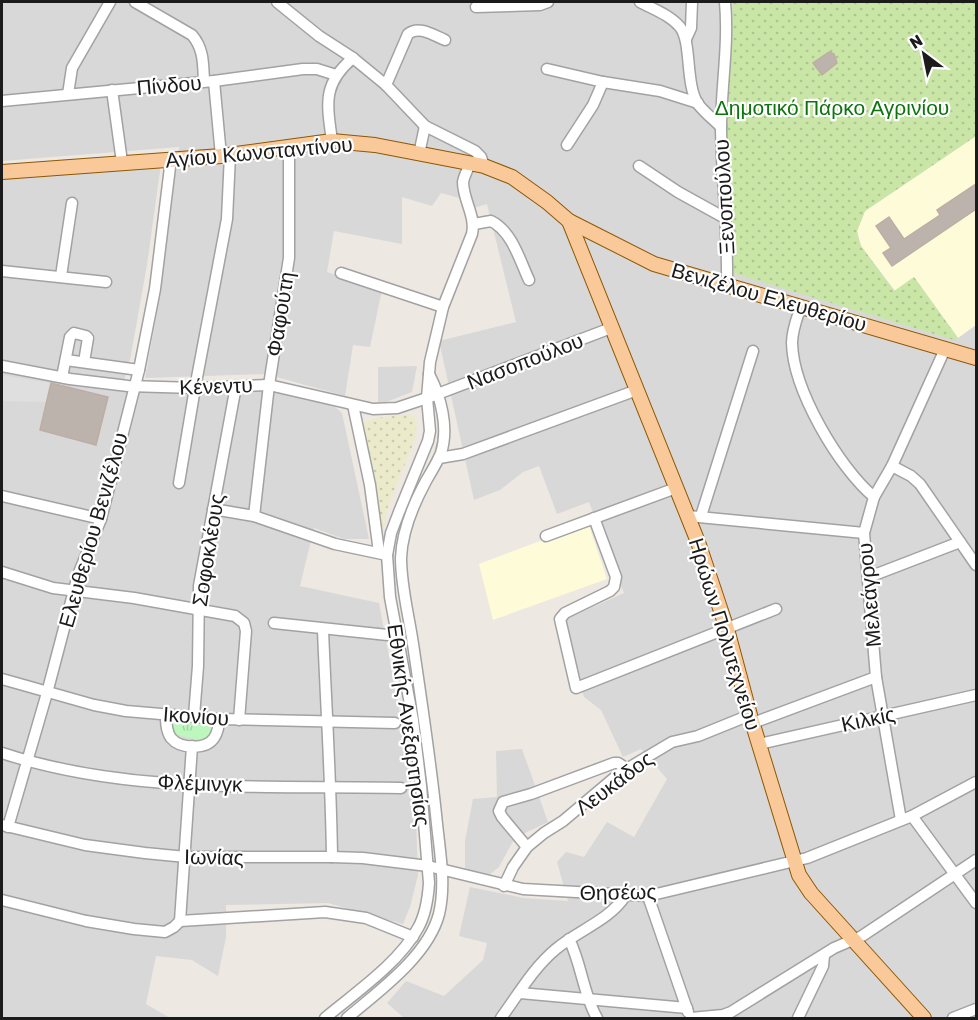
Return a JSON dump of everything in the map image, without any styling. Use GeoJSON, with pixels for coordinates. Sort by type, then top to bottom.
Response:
{"type":"FeatureCollection","features":[{"type":"Feature","properties":{"kind":"main road","name":"Αγίου Κωνσταντίνου"},"geometry":{"type":"LineString","coordinates":[[2,172],[225,156],[332,141],[375,145],[484,166],[512,177],[547,202],[568,221]]}},
{"type":"Feature","properties":{"kind":"main road","name":"Βενιζέλου Ελευθερίου"},"geometry":{"type":"LineString","coordinates":[[568,221],[654,264],[976,358]]}},
{"type":"Feature","properties":{"kind":"main road","name":"Ηρώων Πολυτεχνείου"},"geometry":{"type":"LineString","coordinates":[[568,221],[676,488],[694,516],[759,744],[804,883],[924,1018]]}},
{"type":"Feature","properties":{"kind":"street"},"geometry":{"type":"LineString","coordinates":[[68,94],[72,69],[110,2]]}},
{"type":"Feature","properties":{"kind":"street"},"geometry":{"type":"LineString","coordinates":[[135,2],[192,35],[197,41],[209,81],[225,156],[227,219],[179,483]]}},
{"type":"Feature","properties":{"kind":"street"},"geometry":{"type":"LineString","coordinates":[[277,2],[386,85],[425,126],[476,151],[484,166]]}},
{"type":"Feature","properties":{"kind":"street"},"geometry":{"type":"LineString","coordinates":[[476,7],[540,5],[548,2]]}},
{"type":"Feature","properties":{"kind":"street"},"geometry":{"type":"LineString","coordinates":[[640,2],[674,21],[681,28],[686,39],[688,67],[698,103],[721,127]]}},
{"type":"Feature","properties":{"kind":"street"},"geometry":{"type":"LineString","coordinates":[[686,39],[691,28],[692,2]]}},
{"type":"Feature","properties":{"kind":"street","name":"Ξενοπούλου"},"geometry":{"type":"LineString","coordinates":[[726,2],[721,127],[727,285]]}},
{"type":"Feature","properties":{"kind":"street"},"geometry":{"type":"LineString","coordinates":[[386,85],[411,31],[422,30],[445,40]]}},
{"type":"Feature","properties":{"kind":"street"},"geometry":{"type":"LineString","coordinates":[[332,141],[328,97],[336,75],[353,58]]}},
{"type":"Feature","properties":{"kind":"street","name":"Πίνδου"},"geometry":{"type":"LineString","coordinates":[[2,100],[209,81],[311,68],[336,75]]}},
{"type":"Feature","properties":{"kind":"street"},"geometry":{"type":"LineString","coordinates":[[547,69],[603,82],[660,91],[698,103]]}},
{"type":"Feature","properties":{"kind":"street"},"geometry":{"type":"LineString","coordinates":[[567,145],[593,105],[603,82]]}},
{"type":"Feature","properties":{"kind":"street"},"geometry":{"type":"LineString","coordinates":[[112,90],[122,162]]}},
{"type":"Feature","properties":{"kind":"street"},"geometry":{"type":"LineString","coordinates":[[419,154],[425,126]]}},
{"type":"Feature","properties":{"kind":"street","name":"Φαφούτη"},"geometry":{"type":"LineString","coordinates":[[254,516],[269,385],[289,258],[289,147]]}},
{"type":"Feature","properties":{"kind":"street","name":"Ελευθερίου Βενιζέλου"},"geometry":{"type":"LineString","coordinates":[[5,826],[28,761],[74,591],[101,519],[139,370],[155,289],[171,159]]}},
{"type":"Feature","properties":{"kind":"street"},"geometry":{"type":"LineString","coordinates":[[470,164],[463,180],[474,224],[491,221],[502,229],[509,237],[530,280]]}},
{"type":"Feature","properties":{"kind":"street"},"geometry":{"type":"LineString","coordinates":[[639,166],[678,192],[725,218]]}},
{"type":"Feature","properties":{"kind":"street"},"geometry":{"type":"LineString","coordinates":[[61,276],[72,203]]}},
{"type":"Feature","properties":{"kind":"street","name":"Εθνικής Ανεξαρτησίας"},"geometry":{"type":"LineString","coordinates":[[325,1018],[394,958],[413,937],[423,918],[427,902],[428,866],[417,753],[383,554],[428,441],[430,419],[427,398],[430,362],[443,308],[474,224]]}},
{"type":"Feature","properties":{"kind":"street"},"geometry":{"type":"LineString","coordinates":[[2,271],[106,282]]}},
{"type":"Feature","properties":{"kind":"street"},"geometry":{"type":"LineString","coordinates":[[341,273],[443,308]]}},
{"type":"Feature","properties":{"kind":"street"},"geometry":{"type":"LineString","coordinates":[[801,306],[792,342],[803,388],[835,451],[857,482],[874,497]]}},
{"type":"Feature","properties":{"kind":"street","name":"Νασοπούλου"},"geometry":{"type":"LineString","coordinates":[[427,398],[611,328]]}},
{"type":"Feature","properties":{"kind":"street"},"geometry":{"type":"LineString","coordinates":[[62,377],[70,337],[74,333],[88,338],[84,362]]}},
{"type":"Feature","properties":{"kind":"street","name":"Μελεάγρου"},"geometry":{"type":"LineString","coordinates":[[906,818],[882,716],[876,677],[864,533],[874,497],[892,466],[945,349]]}},
{"type":"Feature","properties":{"kind":"street"},"geometry":{"type":"LineString","coordinates":[[753,351],[694,516],[864,533]]}},
{"type":"Feature","properties":{"kind":"street"},"geometry":{"type":"LineString","coordinates":[[66,360],[139,370]]}},
{"type":"Feature","properties":{"kind":"street","name":"Κένεντυ"},"geometry":{"type":"LineString","coordinates":[[2,366],[62,377],[134,386],[195,388],[269,385],[353,405],[385,410],[427,398]]}},
{"type":"Feature","properties":{"kind":"street"},"geometry":{"type":"LineString","coordinates":[[348,1018],[410,962],[430,935],[440,906],[442,886],[433,786],[404,592],[401,556],[404,537],[416,499],[439,458],[443,440],[439,393],[429,374]]}},
{"type":"Feature","properties":{"kind":"street","name":"Σοφοκλέους"},"geometry":{"type":"LineString","coordinates":[[194,716],[198,666],[199,586],[236,386]]}},
{"type":"Feature","properties":{"kind":"street"},"geometry":{"type":"LineString","coordinates":[[439,458],[463,454],[637,390]]}},
{"type":"Feature","properties":{"kind":"street"},"geometry":{"type":"LineString","coordinates":[[213,508],[254,516],[334,544],[383,554],[353,405]]}},
{"type":"Feature","properties":{"kind":"street"},"geometry":{"type":"LineString","coordinates":[[892,466],[911,476],[920,484],[976,566]]}},
{"type":"Feature","properties":{"kind":"street"},"geometry":{"type":"LineString","coordinates":[[546,536],[676,488]]}},
{"type":"Feature","properties":{"kind":"street"},"geometry":{"type":"LineString","coordinates":[[2,496],[101,519]]}},
{"type":"Feature","properties":{"kind":"street"},"geometry":{"type":"LineString","coordinates":[[594,518],[616,582],[610,591],[565,613],[560,619],[576,688],[776,609]]}},
{"type":"Feature","properties":{"kind":"street"},"geometry":{"type":"LineString","coordinates":[[869,577],[960,542]]}},
{"type":"Feature","properties":{"kind":"street"},"geometry":{"type":"LineString","coordinates":[[2,573],[48,587],[198,608],[236,616],[244,623],[246,631],[239,720]]}},
{"type":"Feature","properties":{"kind":"street"},"geometry":{"type":"LineString","coordinates":[[274,623],[323,630],[397,636]]}},
{"type":"Feature","properties":{"kind":"street"},"geometry":{"type":"LineString","coordinates":[[323,630],[332,857]]}},
{"type":"Feature","properties":{"kind":"street","name":"Λευκάδος"},"geometry":{"type":"LineString","coordinates":[[504,886],[519,856],[527,847],[627,769],[672,742],[698,736],[729,722],[752,719],[876,677]]}},
{"type":"Feature","properties":{"kind":"street","name":"Ικονίου"},"geometry":{"type":"LineString","coordinates":[[2,679],[107,708],[219,719],[395,723]]}},
{"type":"Feature","properties":{"kind":"street","name":"Κιλκίς"},"geometry":{"type":"LineString","coordinates":[[759,744],[976,695]]}},
{"type":"Feature","properties":{"kind":"street"},"geometry":{"type":"LineString","coordinates":[[166,714],[166,727],[171,738],[178,743],[192,746],[203,746],[212,741],[218,730],[219,719]]}},
{"type":"Feature","properties":{"kind":"street"},"geometry":{"type":"LineString","coordinates":[[2,900],[86,921],[134,929],[165,932],[174,927],[180,921],[192,746]]}},
{"type":"Feature","properties":{"kind":"street","name":"Φλέμινγκ"},"geometry":{"type":"LineString","coordinates":[[2,753],[102,777],[190,785],[401,788]]}},
{"type":"Feature","properties":{"kind":"street"},"geometry":{"type":"LineString","coordinates":[[527,847],[502,817],[499,811],[503,802],[614,763],[627,769]]}},
{"type":"Feature","properties":{"kind":"street","name":"Θησέως"},"geometry":{"type":"LineString","coordinates":[[441,870],[504,886],[532,890],[648,896],[825,852],[906,818],[976,782]]}},
{"type":"Feature","properties":{"kind":"street"},"geometry":{"type":"LineString","coordinates":[[906,818],[955,874],[976,903]]}},
{"type":"Feature","properties":{"kind":"street","name":"Ιωνίας"},"geometry":{"type":"LineString","coordinates":[[5,826],[85,845],[186,857],[332,857],[382,860],[441,870]]}},
{"type":"Feature","properties":{"kind":"street"},"geometry":{"type":"LineString","coordinates":[[520,993],[690,1015],[727,1014],[825,955],[862,936],[976,860]]}},
{"type":"Feature","properties":{"kind":"street"},"geometry":{"type":"LineString","coordinates":[[501,1018],[538,966],[569,939],[614,910],[625,896]]}},
{"type":"Feature","properties":{"kind":"street"},"geometry":{"type":"LineString","coordinates":[[648,896],[690,1015]]}},
{"type":"Feature","properties":{"kind":"street"},"geometry":{"type":"LineString","coordinates":[[180,921],[325,912],[374,921],[413,937]]}},
{"type":"Feature","properties":{"kind":"street"},"geometry":{"type":"LineString","coordinates":[[569,939],[581,971],[588,1000],[597,1018]]}},
{"type":"Feature","properties":{"kind":"street"},"geometry":{"type":"LineString","coordinates":[[798,1018],[823,966],[825,955]]}},
{"type":"Feature","properties":{"kind":"street"},"geometry":{"type":"LineString","coordinates":[[953,1018],[976,1009]]}},
{"type":"Feature","properties":{"kind":"shaded area"},"geometry":{"type":"Polygon","coordinates":[[[2,2],[976,2],[976,1018],[404,1018],[387,1003],[406,981],[444,996],[483,960],[487,943],[459,936],[470,887],[524,898],[568,901],[557,862],[566,852],[584,857],[607,822],[634,837],[667,779],[641,749],[623,757],[601,710],[584,697],[562,621],[624,593],[589,502],[557,514],[539,466],[523,472],[500,490],[474,500],[439,341],[516,322],[487,204],[470,209],[466,200],[441,193],[432,206],[402,197],[402,244],[334,231],[327,272],[382,290],[370,347],[353,345],[345,396],[266,374],[145,378],[156,318],[179,147],[2,161],[2,2]]]}},
{"type":"Feature","properties":{"kind":"shaded area"},"geometry":{"type":"Polygon","coordinates":[[[976,136],[976,325],[958,338],[914,277],[895,291],[861,246],[857,231],[865,211],[976,136]]]}},
{"type":"Feature","properties":{"kind":"shaded area"},"geometry":{"type":"Polygon","coordinates":[[[161,164],[147,265],[130,360],[121,392],[262,385],[335,407],[342,413],[369,539],[344,539],[314,528],[300,586],[379,603],[410,767],[416,821],[418,875],[403,924],[328,903],[226,905],[226,937],[218,976],[192,960],[156,956],[146,1004],[170,1018],[2,1018],[2,176],[161,164]]]}},
{"type":"Feature","properties":{"kind":"shaded area"},"geometry":{"type":"Polygon","coordinates":[[[417,366],[412,392],[386,402],[378,402],[378,367],[417,366]]]}},
{"type":"Feature","properties":{"kind":"shaded area"},"geometry":{"type":"Polygon","coordinates":[[[2,375],[51,383],[47,402],[2,401],[2,375]]]}},
{"type":"Feature","properties":{"kind":"shaded area"},"geometry":{"type":"Polygon","coordinates":[[[588,523],[607,579],[493,620],[479,564],[588,523]]]}},
{"type":"Feature","properties":{"kind":"shaded area"},"geometry":{"type":"Polygon","coordinates":[[[522,749],[548,822],[525,833],[512,843],[499,867],[489,875],[465,869],[465,841],[473,799],[497,797],[496,751],[522,749]]]}},
{"type":"Feature","properties":{"kind":"green space","name":"Δημοτικό Πάρκο Αγρινίου"},"geometry":{"type":"Polygon","coordinates":[[[733,2],[976,2],[976,136],[865,211],[857,231],[861,246],[894,291],[914,277],[958,338],[954,340],[729,272],[727,126],[733,2]]]}},
{"type":"Feature","properties":{"kind":"green space"},"geometry":{"type":"Polygon","coordinates":[[[411,414],[417,421],[415,439],[387,509],[383,534],[362,427],[366,422],[377,418],[411,414]]]}},
{"type":"Feature","properties":{"kind":"green space"},"geometry":{"type":"Polygon","coordinates":[[[170,719],[213,723],[214,729],[206,739],[184,737],[172,731],[170,719]]]}},
{"type":"Feature","properties":{"kind":"building"},"geometry":{"type":"Polygon","coordinates":[[[829,52],[834,54],[837,63],[822,75],[813,63],[829,52]]]}},
{"type":"Feature","properties":{"kind":"building"},"geometry":{"type":"Polygon","coordinates":[[[976,184],[976,209],[892,266],[883,253],[891,248],[876,226],[889,217],[904,239],[940,215],[937,210],[976,184]]]}},
{"type":"Feature","properties":{"kind":"building"},"geometry":{"type":"Polygon","coordinates":[[[51,383],[108,397],[96,445],[40,430],[51,383]]]}}]}
